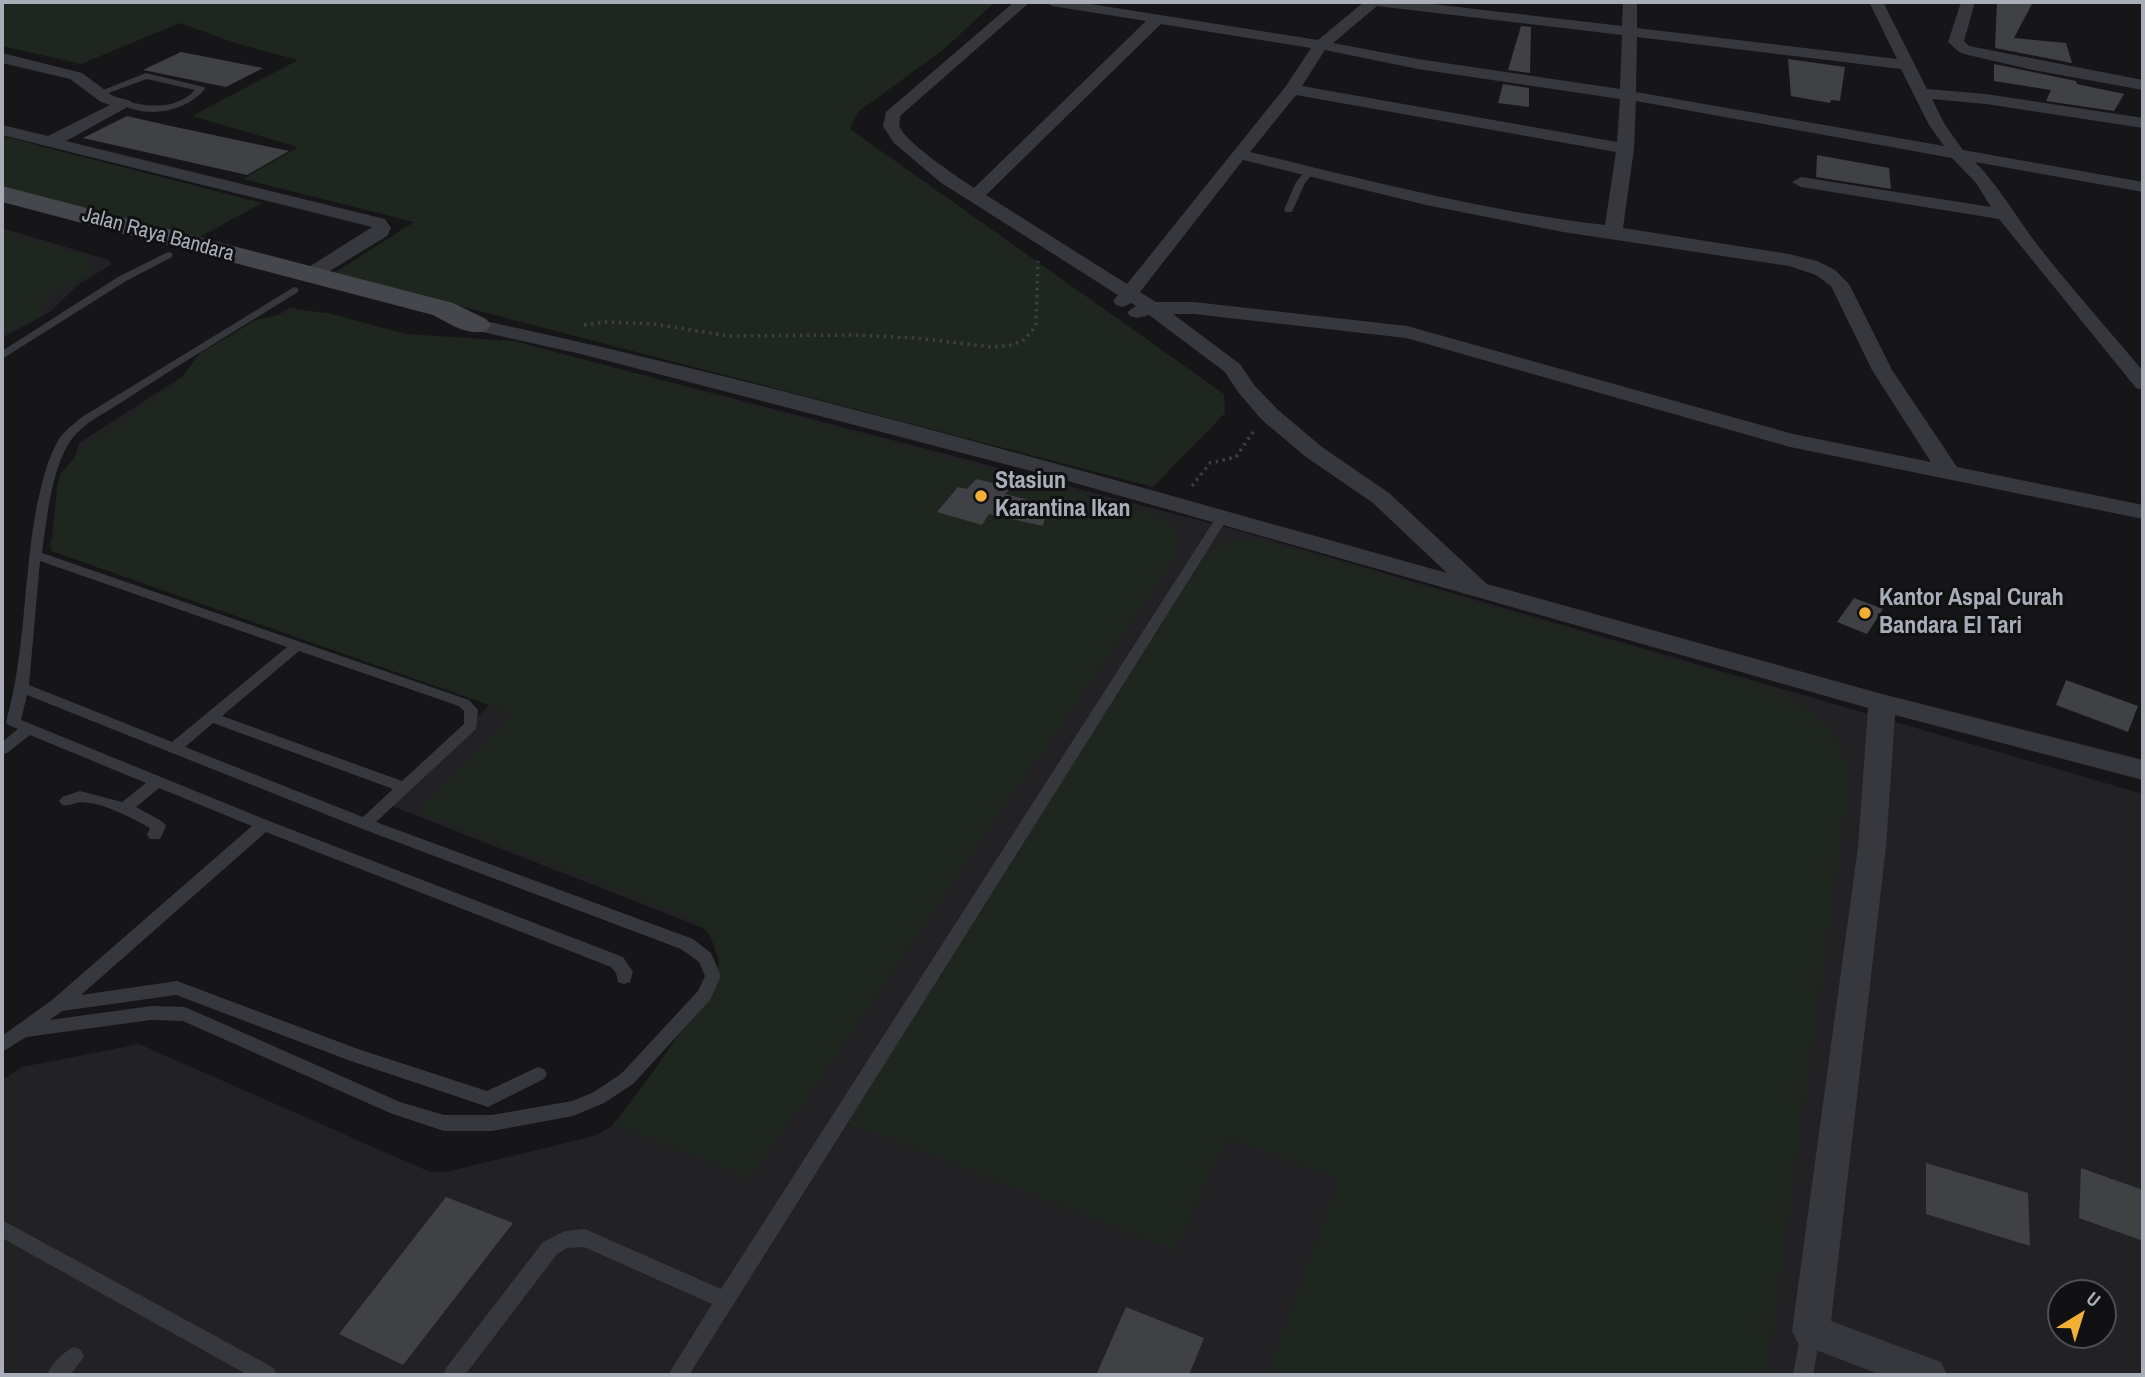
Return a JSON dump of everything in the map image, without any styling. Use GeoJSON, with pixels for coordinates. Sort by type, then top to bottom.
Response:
{"type":"FeatureCollection","features":[{"type":"Feature","properties":{"kind":"main road","name":"Jalan Raya Bandara"},"geometry":{"type":"LineString","coordinates":[[2,194],[305,281]]}},
{"type":"Feature","properties":{"kind":"main road","name":"Jalan Raya Bandara"},"geometry":{"type":"LineString","coordinates":[[2,211],[168,255],[305,281]]}},
{"type":"Feature","properties":{"kind":"main road"},"geometry":{"type":"LineString","coordinates":[[305,281],[422,323],[476,325]]}},
{"type":"Feature","properties":{"kind":"street"},"geometry":{"type":"LineString","coordinates":[[1008,2],[875,120],[891,147],[933,182],[1040,250],[1136,304],[1251,312],[1407,332],[1790,440],[2143,512]]}},
{"type":"Feature","properties":{"kind":"street"},"geometry":{"type":"LineString","coordinates":[[1023,2],[899,107],[890,120],[900,139],[946,178],[1136,304],[1218,374],[1245,387],[1270,415],[1314,452],[1381,498],[1479,589]]}},
{"type":"Feature","properties":{"kind":"street"},"geometry":{"type":"LineString","coordinates":[[1052,2],[1321,45],[1418,64],[1628,95],[2143,187]]}},
{"type":"Feature","properties":{"kind":"street"},"geometry":{"type":"LineString","coordinates":[[1136,304],[1239,154],[1292,89],[1321,45],[1373,2]]}},
{"type":"Feature","properties":{"kind":"street"},"geometry":{"type":"LineString","coordinates":[[1380,2],[1907,65]]}},
{"type":"Feature","properties":{"kind":"street"},"geometry":{"type":"LineString","coordinates":[[1613,232],[1625,149],[1630,2]]}},
{"type":"Feature","properties":{"kind":"street"},"geometry":{"type":"LineString","coordinates":[[1876,2],[1937,125],[1983,180],[2005,215],[2143,384]]}},
{"type":"Feature","properties":{"kind":"street"},"geometry":{"type":"LineString","coordinates":[[1968,2],[1956,42],[1964,49],[2143,85]]}},
{"type":"Feature","properties":{"kind":"street"},"geometry":{"type":"LineString","coordinates":[[975,195],[1038,137],[1158,18]]}},
{"type":"Feature","properties":{"kind":"street"},"geometry":{"type":"LineString","coordinates":[[2,58],[76,76],[91,85],[97,94],[125,104]]}},
{"type":"Feature","properties":{"kind":"street"},"geometry":{"type":"LineString","coordinates":[[1292,89],[1625,149]]}},
{"type":"Feature","properties":{"kind":"street"},"geometry":{"type":"LineString","coordinates":[[1923,93],[1998,101],[2143,123]]}},
{"type":"Feature","properties":{"kind":"street"},"geometry":{"type":"LineString","coordinates":[[50,142],[125,104]]}},
{"type":"Feature","properties":{"kind":"street"},"geometry":{"type":"LineString","coordinates":[[2,131],[379,223],[382,228],[380,232],[305,281]]}},
{"type":"Feature","properties":{"kind":"street"},"geometry":{"type":"LineString","coordinates":[[1239,154],[1385,191],[1490,213],[1789,260],[1814,267],[1832,276],[1839,284],[1882,370],[1950,474]]}},
{"type":"Feature","properties":{"kind":"street"},"geometry":{"type":"LineString","coordinates":[[1801,182],[2005,215]]}},
{"type":"Feature","properties":{"kind":"street"},"geometry":{"type":"LineString","coordinates":[[476,325],[587,349],[1163,499],[1882,703],[2143,770]]}},
{"type":"Feature","properties":{"kind":"street"},"geometry":{"type":"LineString","coordinates":[[1882,703],[1872,847],[1811,1331],[1928,1375]]}},
{"type":"Feature","properties":{"kind":"lane"},"geometry":{"type":"LineString","coordinates":[[97,94],[137,77],[146,76],[201,89],[183,101],[158,111],[125,104]]}},
{"type":"Feature","properties":{"kind":"lane"},"geometry":{"type":"LineString","coordinates":[[1290,210],[1301,182],[1310,171]]}},
{"type":"Feature","properties":{"kind":"lane"},"geometry":{"type":"LineString","coordinates":[[2,356],[122,279],[168,255]]}},
{"type":"Feature","properties":{"kind":"lane"},"geometry":{"type":"LineString","coordinates":[[305,281],[130,392],[82,424],[65,439],[58,452],[35,555],[21,687],[7,720],[264,825],[617,962],[625,971],[624,977]]}},
{"type":"Feature","properties":{"kind":"lane"},"geometry":{"type":"LineString","coordinates":[[678,1375],[1223,516]]}},
{"type":"Feature","properties":{"kind":"lane"},"geometry":{"type":"LineString","coordinates":[[35,555],[464,703],[471,710],[471,726],[365,824]]}},
{"type":"Feature","properties":{"kind":"lane"},"geometry":{"type":"LineString","coordinates":[[173,749],[298,645]]}},
{"type":"Feature","properties":{"kind":"lane"},"geometry":{"type":"LineString","coordinates":[[21,687],[365,824],[687,944],[705,958],[713,976],[704,995],[627,1079],[598,1098],[573,1108],[492,1123],[444,1124],[396,1108],[185,1014],[151,1013],[26,1030]]}},
{"type":"Feature","properties":{"kind":"lane"},"geometry":{"type":"LineString","coordinates":[[210,717],[402,787]]}},
{"type":"Feature","properties":{"kind":"lane"},"geometry":{"type":"LineString","coordinates":[[2,749],[28,729]]}},
{"type":"Feature","properties":{"kind":"lane"},"geometry":{"type":"LineString","coordinates":[[125,808],[157,782]]}},
{"type":"Feature","properties":{"kind":"lane"},"geometry":{"type":"LineString","coordinates":[[67,801],[79,796],[125,808],[158,827],[155,835]]}},
{"type":"Feature","properties":{"kind":"lane"},"geometry":{"type":"LineString","coordinates":[[2,1045],[58,1005],[264,825]]}},
{"type":"Feature","properties":{"kind":"lane"},"geometry":{"type":"LineString","coordinates":[[58,1005],[177,988],[354,1055],[488,1098],[538,1074]]}},
{"type":"Feature","properties":{"kind":"lane"},"geometry":{"type":"LineString","coordinates":[[2,1228],[267,1375]]}},
{"type":"Feature","properties":{"kind":"lane"},"geometry":{"type":"LineString","coordinates":[[453,1375],[550,1248],[565,1240],[585,1238],[726,1301]]}},
{"type":"Feature","properties":{"kind":"lane"},"geometry":{"type":"LineString","coordinates":[[1803,1375],[1811,1331]]}},
{"type":"Feature","properties":{"kind":"lane"},"geometry":{"type":"LineString","coordinates":[[57,1375],[74,1357]]}},
{"type":"Feature","properties":{"kind":"path"},"geometry":{"type":"LineString","coordinates":[[579,326],[606,322],[654,324],[728,336],[853,335],[915,338],[969,346],[1012,345],[1024,340],[1036,326],[1035,299],[1040,250]]}},
{"type":"Feature","properties":{"kind":"path"},"geometry":{"type":"LineString","coordinates":[[1163,499],[1190,489],[1210,463],[1236,457],[1249,436],[1270,415]]}},
{"type":"Feature","properties":{"kind":"shaded area"},"geometry":{"type":"Polygon","coordinates":[[[2,2],[995,2],[944,49],[858,112],[850,129],[1224,394],[1225,413],[1153,487],[334,273],[414,222],[243,179],[298,147],[192,116],[298,60],[238,44],[180,23],[81,64],[2,46],[2,2]]]}},
{"type":"Feature","properties":{"kind":"shaded area"},"geometry":{"type":"Polygon","coordinates":[[[2,136],[262,203],[198,238],[2,187],[2,136]]]}},
{"type":"Feature","properties":{"kind":"shaded area"},"geometry":{"type":"Polygon","coordinates":[[[2,228],[109,260],[112,264],[78,285],[51,311],[2,338],[2,228]]]}},
{"type":"Feature","properties":{"kind":"shaded area"},"geometry":{"type":"Polygon","coordinates":[[[2,232],[81,254],[88,257],[93,266],[86,276],[43,301],[43,314],[2,337],[2,232]]]}},
{"type":"Feature","properties":{"kind":"shaded area"},"geometry":{"type":"Polygon","coordinates":[[[290,307],[404,338],[540,348],[1236,530],[2143,794],[2143,1375],[2,1375],[2,1080],[22,1067],[139,1044],[430,1172],[446,1172],[594,1136],[612,1126],[720,984],[723,974],[710,935],[703,928],[392,806],[489,705],[49,546],[79,443],[290,307]]]}},
{"type":"Feature","properties":{"kind":"shaded area"},"geometry":{"type":"Polygon","coordinates":[[[301,310],[328,313],[406,334],[514,341],[1145,511],[1160,517],[1177,533],[1179,547],[1176,556],[751,1179],[616,1124],[716,982],[719,959],[709,934],[683,915],[418,812],[515,714],[51,551],[60,475],[81,450],[178,383],[199,354],[256,320],[301,310]]]}},
{"type":"Feature","properties":{"kind":"shaded area"},"geometry":{"type":"Polygon","coordinates":[[[1243,540],[1272,543],[1751,682],[1802,706],[1829,730],[1839,745],[1846,762],[1849,781],[1766,1375],[1267,1375],[1340,1178],[1227,1138],[1175,1250],[842,1120],[1201,559],[1218,546],[1243,540]]]}},
{"type":"Feature","properties":{"kind":"building"},"geometry":{"type":"Polygon","coordinates":[[[1997,2],[2033,2],[2014,38],[2066,43],[2072,63],[1995,48],[1997,2]]]}},
{"type":"Feature","properties":{"kind":"building"},"geometry":{"type":"Polygon","coordinates":[[[1521,26],[1531,27],[1530,73],[1508,70],[1521,26]]]}},
{"type":"Feature","properties":{"kind":"building"},"geometry":{"type":"Polygon","coordinates":[[[181,52],[263,68],[226,87],[143,70],[181,52]]]}},
{"type":"Feature","properties":{"kind":"building"},"geometry":{"type":"Polygon","coordinates":[[[1788,59],[1845,67],[1840,101],[1831,100],[1830,103],[1791,96],[1788,59]]]}},
{"type":"Feature","properties":{"kind":"building"},"geometry":{"type":"Polygon","coordinates":[[[1994,64],[2124,94],[2114,111],[2046,101],[2051,90],[1994,81],[1994,64]]]}},
{"type":"Feature","properties":{"kind":"building"},"geometry":{"type":"Polygon","coordinates":[[[1503,84],[1529,88],[1529,107],[1498,103],[1503,84]]]}},
{"type":"Feature","properties":{"kind":"building"},"geometry":{"type":"Polygon","coordinates":[[[127,116],[289,151],[247,175],[83,138],[127,116]]]}},
{"type":"Feature","properties":{"kind":"building"},"geometry":{"type":"Polygon","coordinates":[[[1817,155],[1889,168],[1891,189],[1816,177],[1817,155]]]}},
{"type":"Feature","properties":{"kind":"building","name":"Stasiun Karantina Ikan"},"geometry":{"type":"Polygon","coordinates":[[[976,479],[1011,487],[1005,494],[1048,505],[1043,526],[989,514],[982,525],[937,512],[958,487],[967,489],[976,479]]]}},
{"type":"Feature","properties":{"kind":"building"},"geometry":{"type":"Polygon","coordinates":[[[1854,598],[1883,609],[1867,634],[1837,622],[1854,598]]]}},
{"type":"Feature","properties":{"kind":"building"},"geometry":{"type":"Polygon","coordinates":[[[2066,680],[2138,706],[2128,732],[2056,705],[2066,680]]]}},
{"type":"Feature","properties":{"kind":"building"},"geometry":{"type":"Polygon","coordinates":[[[1926,1163],[2028,1193],[2030,1246],[1926,1214],[1926,1163]]]}},
{"type":"Feature","properties":{"kind":"building"},"geometry":{"type":"Polygon","coordinates":[[[2081,1168],[2143,1190],[2143,1241],[2079,1218],[2081,1168]]]}},
{"type":"Feature","properties":{"kind":"building"},"geometry":{"type":"Polygon","coordinates":[[[446,1197],[513,1223],[403,1365],[339,1334],[446,1197]]]}},
{"type":"Feature","properties":{"kind":"building"},"geometry":{"type":"Polygon","coordinates":[[[1126,1307],[1204,1338],[1189,1375],[1096,1375],[1126,1307]]]}},
{"type":"Feature","properties":{"kind":"place","name":"Stasiun Karantina Ikan"},"geometry":{"type":"Point","coordinates":[981,496]}},
{"type":"Feature","properties":{"kind":"place","name":"Kantor Aspal Curah Bandara El Tari"},"geometry":{"type":"Point","coordinates":[1865,613]}}]}
